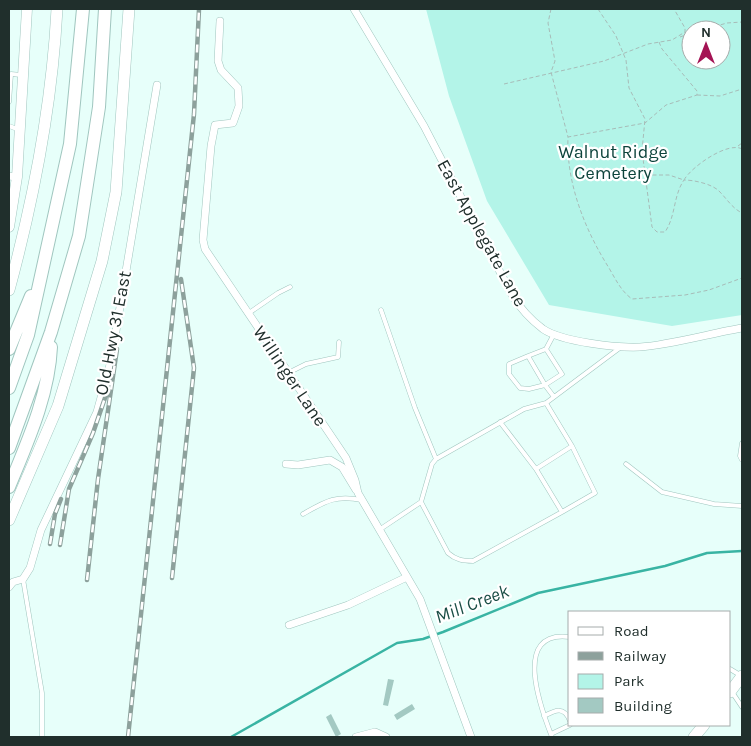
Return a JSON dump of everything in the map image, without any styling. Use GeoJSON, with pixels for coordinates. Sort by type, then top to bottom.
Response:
{"type":"FeatureCollection","features":[{"type":"Feature","properties":{"kind":"highway"},"geometry":{"type":"LineString","coordinates":[[9,388],[28,335],[70,144],[83,9]]}},
{"type":"Feature","properties":{"kind":"highway"},"geometry":{"type":"LineString","coordinates":[[9,448],[51,332],[79,236],[99,107],[105,9]]}},
{"type":"Feature","properties":{"kind":"highway"},"geometry":{"type":"LineString","coordinates":[[9,349],[43,266]]}},
{"type":"Feature","properties":{"kind":"highway"},"geometry":{"type":"LineString","coordinates":[[9,487],[26,446],[50,371],[51,332]]}},
{"type":"Feature","properties":{"kind":"main road"},"geometry":{"type":"LineString","coordinates":[[9,290],[27,226],[40,156],[55,42],[57,9]]}},
{"type":"Feature","properties":{"kind":"main road"},"geometry":{"type":"LineString","coordinates":[[9,520],[58,406],[102,261],[116,192],[129,9]]}},
{"type":"Feature","properties":{"kind":"main road"},"geometry":{"type":"LineString","coordinates":[[731,690],[742,676]]}},
{"type":"Feature","properties":{"kind":"street"},"geometry":{"type":"LineString","coordinates":[[9,227],[13,177],[20,130],[27,9]]}},
{"type":"Feature","properties":{"kind":"street","name":"East Applegate Lane"},"geometry":{"type":"LineString","coordinates":[[354,9],[424,126],[484,244],[516,301],[544,329],[554,334],[594,343],[642,347],[742,328]]}},
{"type":"Feature","properties":{"kind":"street","name":"Willinger Lane"},"geometry":{"type":"LineString","coordinates":[[220,21],[218,61],[221,70],[238,88],[239,106],[233,123],[215,125],[210,146],[203,240],[205,249],[346,458],[360,496],[407,577],[427,619],[471,737]]}},
{"type":"Feature","properties":{"kind":"street","name":"Old Hwy 31 East"},"geometry":{"type":"LineString","coordinates":[[23,579],[30,568],[41,530],[97,412],[111,362],[157,85]]}},
{"type":"Feature","properties":{"kind":"street"},"geometry":{"type":"LineString","coordinates":[[286,464],[304,464],[330,460],[342,467],[360,496]]}},
{"type":"Feature","properties":{"kind":"street"},"geometry":{"type":"LineString","coordinates":[[289,625],[348,605],[407,577]]}},
{"type":"Feature","properties":{"kind":"street"},"geometry":{"type":"LineString","coordinates":[[9,587],[13,582],[23,579]]}},
{"type":"Feature","properties":{"kind":"street"},"geometry":{"type":"LineString","coordinates":[[356,737],[375,732],[386,737]]}},
{"type":"Feature","properties":{"kind":"lane"},"geometry":{"type":"LineString","coordinates":[[9,102],[11,74],[23,75]]}},
{"type":"Feature","properties":{"kind":"lane"},"geometry":{"type":"LineString","coordinates":[[9,126],[20,130]]}},
{"type":"Feature","properties":{"kind":"lane"},"geometry":{"type":"LineString","coordinates":[[248,314],[290,287]]}},
{"type":"Feature","properties":{"kind":"lane"},"geometry":{"type":"LineString","coordinates":[[381,310],[415,408],[436,459]]}},
{"type":"Feature","properties":{"kind":"lane"},"geometry":{"type":"LineString","coordinates":[[546,349],[562,374],[545,385],[529,389],[520,388],[509,374],[509,364],[546,349],[554,334]]}},
{"type":"Feature","properties":{"kind":"lane"},"geometry":{"type":"LineString","coordinates":[[288,373],[306,364],[338,357],[339,342]]}},
{"type":"Feature","properties":{"kind":"lane"},"geometry":{"type":"LineString","coordinates":[[546,403],[572,446],[595,494],[473,561],[454,558],[448,553],[422,502],[432,464],[436,459],[524,409],[546,403],[623,346]]}},
{"type":"Feature","properties":{"kind":"lane"},"geometry":{"type":"LineString","coordinates":[[528,356],[545,385],[554,396]]}},
{"type":"Feature","properties":{"kind":"lane"},"geometry":{"type":"LineString","coordinates":[[500,422],[536,469],[562,512]]}},
{"type":"Feature","properties":{"kind":"lane"},"geometry":{"type":"LineString","coordinates":[[742,443],[740,456],[742,460]]}},
{"type":"Feature","properties":{"kind":"lane"},"geometry":{"type":"LineString","coordinates":[[536,469],[572,446]]}},
{"type":"Feature","properties":{"kind":"lane"},"geometry":{"type":"LineString","coordinates":[[626,464],[662,492],[714,504],[742,506]]}},
{"type":"Feature","properties":{"kind":"lane"},"geometry":{"type":"LineString","coordinates":[[303,514],[333,498],[360,496]]}},
{"type":"Feature","properties":{"kind":"lane"},"geometry":{"type":"LineString","coordinates":[[379,530],[422,502]]}},
{"type":"Feature","properties":{"kind":"lane"},"geometry":{"type":"LineString","coordinates":[[23,579],[42,693],[42,737]]}},
{"type":"Feature","properties":{"kind":"lane"},"geometry":{"type":"LineString","coordinates":[[568,637],[546,640],[541,643],[536,654],[537,697],[551,736],[568,724]]}},
{"type":"Feature","properties":{"kind":"lane"},"geometry":{"type":"LineString","coordinates":[[731,670],[742,676]]}},
{"type":"Feature","properties":{"kind":"lane"},"geometry":{"type":"LineString","coordinates":[[731,692],[742,707]]}},
{"type":"Feature","properties":{"kind":"lane"},"geometry":{"type":"LineString","coordinates":[[544,716],[557,709],[566,712],[568,718]]}},
{"type":"Feature","properties":{"kind":"path"},"geometry":{"type":"LineString","coordinates":[[551,9],[548,23],[554,61],[551,72],[568,137],[571,176],[584,222],[597,249],[623,292],[632,299],[685,295],[709,290],[742,278]]}},
{"type":"Feature","properties":{"kind":"path"},"geometry":{"type":"LineString","coordinates":[[598,9],[608,21],[624,54],[629,88],[645,123],[642,151],[652,227],[662,234],[670,225],[680,187],[684,180],[700,164],[742,143]]}},
{"type":"Feature","properties":{"kind":"path"},"geometry":{"type":"LineString","coordinates":[[674,9],[681,20]]}},
{"type":"Feature","properties":{"kind":"path"},"geometry":{"type":"LineString","coordinates":[[504,84],[604,61],[648,44],[680,38]]}},
{"type":"Feature","properties":{"kind":"path"},"geometry":{"type":"LineString","coordinates":[[659,42],[662,49],[696,91],[696,95]]}},
{"type":"Feature","properties":{"kind":"path"},"geometry":{"type":"LineString","coordinates":[[568,137],[645,123],[666,105],[696,95],[720,96],[742,89]]}},
{"type":"Feature","properties":{"kind":"path"},"geometry":{"type":"LineString","coordinates":[[738,146],[742,149]]}},
{"type":"Feature","properties":{"kind":"path"},"geometry":{"type":"LineString","coordinates":[[645,175],[669,175],[718,190],[736,210],[742,213]]}},
{"type":"Feature","properties":{"kind":"green space","name":"Walnut Ridge Cemetery"},"geometry":{"type":"Polygon","coordinates":[[[426,9],[742,9],[742,315],[672,326],[549,305],[487,201],[449,96],[426,9]]]}},
{"type":"Feature","properties":{"kind":"building"},"geometry":{"type":"Polygon","coordinates":[[[388,679],[394,680],[388,706],[383,705],[388,679]]]}},
{"type":"Feature","properties":{"kind":"building"},"geometry":{"type":"Polygon","coordinates":[[[412,704],[415,709],[397,720],[394,715],[412,704]]]}},
{"type":"Feature","properties":{"kind":"building"},"geometry":{"type":"Polygon","coordinates":[[[331,714],[341,734],[336,737],[326,717],[331,714]]]}},
{"type":"Feature","properties":{"kind":"waterway","name":"Mill Creek"},"geometry":{"type":"LineString","coordinates":[[231,737],[397,643],[423,639],[443,632],[538,593],[665,566],[707,553],[742,551]]}},
{"type":"Feature","properties":{"kind":"railway"},"geometry":{"type":"LineString","coordinates":[[128,737],[194,114],[199,9]]}},
{"type":"Feature","properties":{"kind":"railway"},"geometry":{"type":"LineString","coordinates":[[172,578],[194,368],[181,279]]}},
{"type":"Feature","properties":{"kind":"railway"},"geometry":{"type":"LineString","coordinates":[[87,580],[98,479],[117,349]]}},
{"type":"Feature","properties":{"kind":"railway"},"geometry":{"type":"LineString","coordinates":[[60,545],[69,489],[93,433],[106,395]]}},
{"type":"Feature","properties":{"kind":"railway"},"geometry":{"type":"LineString","coordinates":[[50,544],[55,514],[61,499]]}}]}
